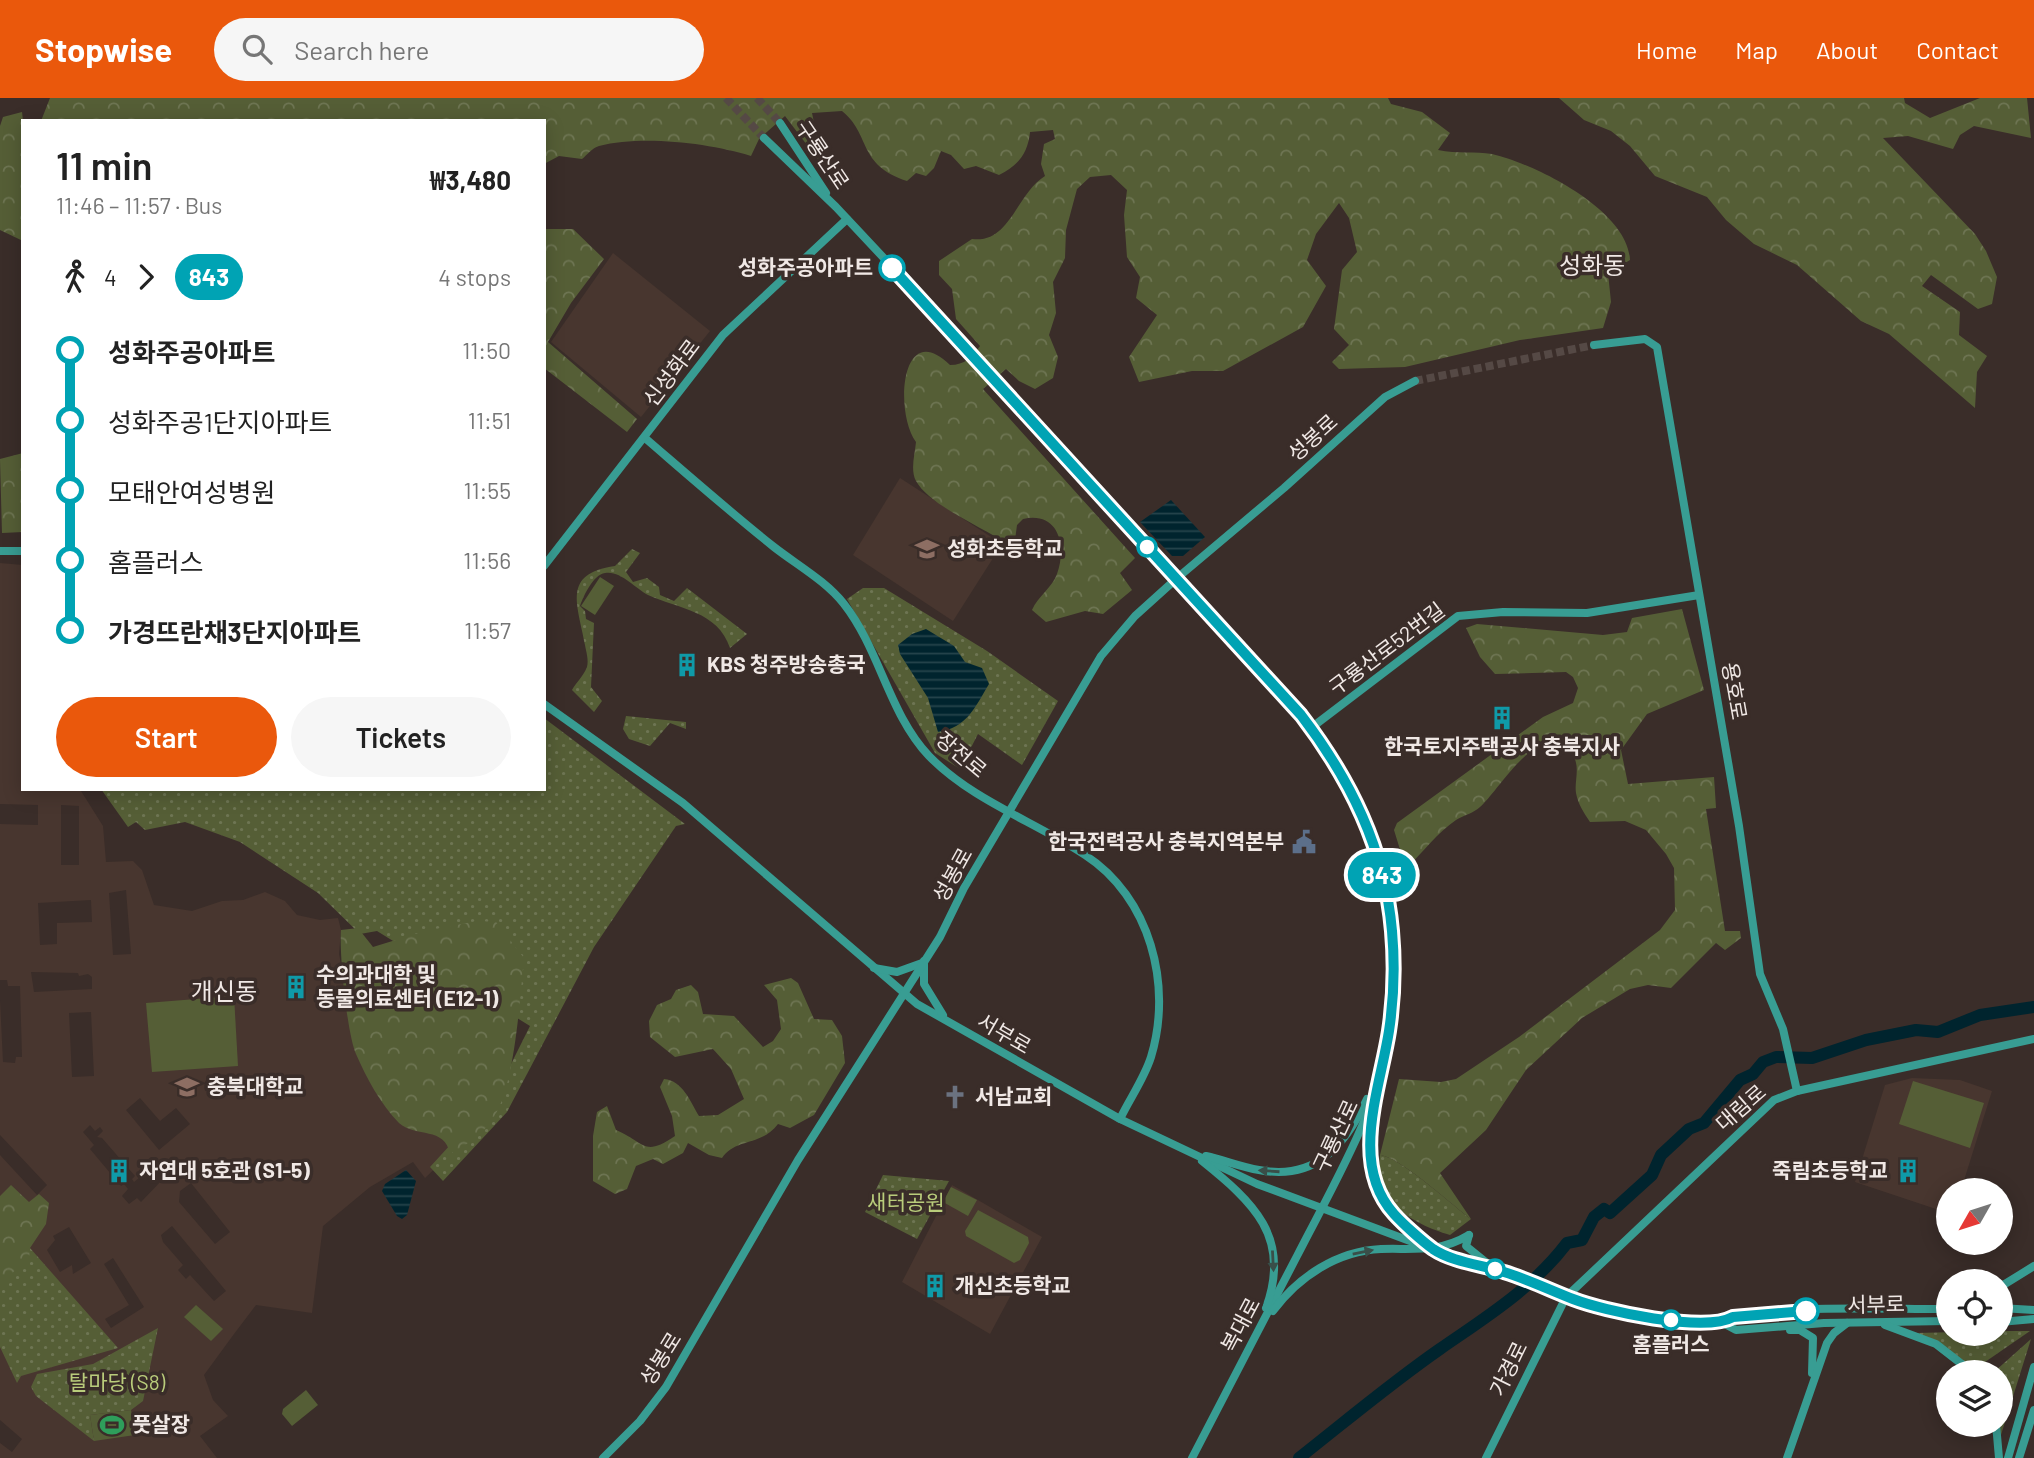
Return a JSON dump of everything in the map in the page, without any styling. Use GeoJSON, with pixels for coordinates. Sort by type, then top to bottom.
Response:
{"type":"FeatureCollection","features":[{"type":"Feature","properties":{"kind":"street","name":"구룡산로"},"geometry":{"type":"LineString","coordinates":[[780,123],[836,207]]}},
{"type":"Feature","properties":{"kind":"street","name":"구룡산로"},"geometry":{"type":"LineString","coordinates":[[764,138],[836,207],[970,350]]}},
{"type":"Feature","properties":{"kind":"street","name":"신성화로"},"geometry":{"type":"LineString","coordinates":[[546,563],[723,335],[847,219]]}},
{"type":"Feature","properties":{"kind":"street","name":"용호로"},"geometry":{"type":"LineString","coordinates":[[1594,345],[1637,339],[1650,341],[1659,355],[1739,826],[1759,974],[1774,1006],[1788,1047],[1797,1091]]}},
{"type":"Feature","properties":{"kind":"street","name":"구룡산로"},"geometry":{"type":"LineString","coordinates":[[996,378],[1311,728],[1353,792],[1378,856],[1386,892],[1394,970],[1388,1034],[1365,1119],[1322,1209]]}},
{"type":"Feature","properties":{"kind":"street","name":"성봉로"},"geometry":{"type":"LineString","coordinates":[[603,1458],[640,1421],[666,1387],[798,1160],[924,961],[1101,656],[1135,616],[1176,579],[1284,488],[1385,397],[1416,381]]}},
{"type":"Feature","properties":{"kind":"street","name":"장전로"},"geometry":{"type":"LineString","coordinates":[[645,438],[842,601],[860,628],[921,746],[949,772],[1009,814],[1085,855],[1102,868],[1128,897],[1147,933],[1156,969],[1158,1020],[1147,1067],[1120,1119]]}},
{"type":"Feature","properties":{"kind":"street"},"geometry":{"type":"LineString","coordinates":[[0,551],[21,551]]}},
{"type":"Feature","properties":{"kind":"street","name":"구룡산로52번길"},"geometry":{"type":"LineString","coordinates":[[1311,728],[1458,616],[1503,612],[1587,613],[1699,595]]}},
{"type":"Feature","properties":{"kind":"street","name":"서부로"},"geometry":{"type":"LineString","coordinates":[[546,705],[683,803],[903,993],[948,1022],[1120,1119],[1257,1184],[1434,1250],[1503,1271],[1566,1297],[1631,1314],[1723,1322],[1737,1329],[1936,1321]]}},
{"type":"Feature","properties":{"kind":"street"},"geometry":{"type":"LineString","coordinates":[[874,968],[897,972],[924,961],[924,984],[948,1022]]}},
{"type":"Feature","properties":{"kind":"street","name":"대림로"},"geometry":{"type":"LineString","coordinates":[[1566,1297],[1774,1100],[1797,1091],[2034,1039]]}},
{"type":"Feature","properties":{"kind":"street"},"geometry":{"type":"LineString","coordinates":[[1191,1152],[1272,1172],[1289,1171],[1316,1163],[1346,1138],[1380,1067]]}},
{"type":"Feature","properties":{"kind":"street"},"geometry":{"type":"LineString","coordinates":[[1380,1067],[1370,1135],[1374,1180],[1395,1215],[1434,1250]]}},
{"type":"Feature","properties":{"kind":"street"},"geometry":{"type":"LineString","coordinates":[[1191,1152],[1249,1201],[1270,1236],[1274,1276],[1255,1337]]}},
{"type":"Feature","properties":{"kind":"street","name":"복대로"},"geometry":{"type":"LineString","coordinates":[[1192,1458],[1322,1209]]}},
{"type":"Feature","properties":{"kind":"street"},"geometry":{"type":"LineString","coordinates":[[1255,1337],[1285,1296],[1326,1264],[1368,1250],[1434,1250],[1469,1235],[1466,1246],[1471,1252],[1503,1271]]}},
{"type":"Feature","properties":{"kind":"street"},"geometry":{"type":"LineString","coordinates":[[2013,1279],[2034,1266]]}},
{"type":"Feature","properties":{"kind":"street","name":"가경로"},"geometry":{"type":"LineString","coordinates":[[1486,1458],[1566,1297]]}},
{"type":"Feature","properties":{"kind":"street","name":"서부로"},"geometry":{"type":"LineString","coordinates":[[1723,1322],[1733,1317],[1764,1313],[1936,1309]]}},
{"type":"Feature","properties":{"kind":"street"},"geometry":{"type":"LineString","coordinates":[[2013,1309],[2034,1310]]}},
{"type":"Feature","properties":{"kind":"street"},"geometry":{"type":"LineString","coordinates":[[2013,1321],[2034,1320]]}},
{"type":"Feature","properties":{"kind":"street"},"geometry":{"type":"LineString","coordinates":[[1875,1322],[1937,1344],[1957,1360]]}},
{"type":"Feature","properties":{"kind":"street"},"geometry":{"type":"LineString","coordinates":[[1787,1458],[1811,1382],[1830,1338],[1848,1323]]}},
{"type":"Feature","properties":{"kind":"street"},"geometry":{"type":"LineString","coordinates":[[1737,1329],[1800,1330],[1809,1334],[1815,1351],[1811,1382]]}},
{"type":"Feature","properties":{"kind":"street"},"geometry":{"type":"LineString","coordinates":[[2008,1458],[2034,1367]]}},
{"type":"Feature","properties":{"kind":"street"},"geometry":{"type":"LineString","coordinates":[[2020,1458],[2034,1410]]}},
{"type":"Feature","properties":{"kind":"street"},"geometry":{"type":"LineString","coordinates":[[1997,1437],[1999,1458]]}},
{"type":"Feature","properties":{"kind":"shaded area"},"geometry":{"type":"Polygon","coordinates":[[[613,253],[710,331],[641,417],[551,342],[613,253]]]}},
{"type":"Feature","properties":{"kind":"shaded area","name":"성화초등학교"},"geometry":{"type":"Polygon","coordinates":[[[900,478],[1002,544],[953,621],[853,555],[900,478]]]}},
{"type":"Feature","properties":{"kind":"shaded area","name":"충북대학교"},"geometry":{"type":"Polygon","coordinates":[[[0,563],[21,565],[21,791],[81,791],[103,826],[106,862],[133,861],[142,870],[154,905],[192,911],[222,901],[243,900],[265,892],[285,901],[297,915],[320,920],[338,918],[341,930],[339,954],[346,988],[428,1132],[438,1135],[449,1145],[450,1154],[425,1178],[413,1162],[370,1187],[323,1226],[312,1313],[256,1305],[234,1334],[204,1375],[213,1400],[228,1416],[200,1436],[217,1458],[0,1458],[0,1443],[12,1452],[22,1439],[0,1420],[0,1155],[37,1195],[47,1185],[0,1135],[0,1000],[3,1062],[15,1063],[16,1057],[22,1057],[20,986],[8,986],[7,980],[0,980],[0,824],[38,825],[38,805],[0,804],[0,563]],[[61,805],[61,865],[79,865],[79,806],[61,805]],[[126,890],[109,893],[113,955],[131,954],[126,890]],[[91,900],[38,903],[40,945],[57,944],[57,923],[92,922],[91,900]],[[31,972],[34,992],[92,989],[92,977],[88,974],[79,976],[78,973],[31,972]],[[91,1012],[69,1013],[72,1077],[94,1076],[91,1012]],[[140,1098],[126,1110],[159,1150],[190,1124],[176,1108],[160,1121],[140,1098]],[[90,1125],[83,1132],[94,1145],[90,1149],[121,1186],[124,1184],[128,1189],[122,1196],[129,1204],[137,1198],[141,1202],[165,1177],[155,1165],[134,1182],[132,1179],[135,1176],[102,1138],[97,1137],[103,1131],[100,1127],[95,1131],[90,1125]],[[191,1183],[180,1191],[179,1202],[215,1244],[230,1232],[191,1183]],[[172,1226],[161,1235],[163,1242],[183,1265],[178,1270],[186,1279],[190,1275],[214,1301],[226,1291],[172,1226]],[[69,1227],[53,1236],[55,1240],[47,1250],[60,1272],[72,1265],[73,1274],[91,1263],[69,1227]],[[113,1258],[104,1264],[129,1305],[105,1319],[111,1328],[144,1307],[113,1258]]]}},
{"type":"Feature","properties":{"kind":"shaded area"},"geometry":{"type":"Polygon","coordinates":[[[1912,1078],[1960,1080],[1992,1091],[1965,1178],[1936,1178],[1936,1209],[1855,1182],[1885,1085],[1912,1078]]]}},
{"type":"Feature","properties":{"kind":"shaded area"},"geometry":{"type":"Polygon","coordinates":[[[952,1185],[1042,1237],[990,1334],[902,1282],[952,1185]]]}},
{"type":"Feature","properties":{"kind":"green space"},"geometry":{"type":"Polygon","coordinates":[[[50,98],[1388,98],[1391,104],[1422,112],[1450,133],[1438,150],[1486,153],[1510,159],[1576,192],[1614,224],[1625,242],[1630,260],[1608,273],[1611,302],[1603,328],[1520,340],[1405,367],[1339,369],[1332,362],[1349,345],[1334,329],[1342,270],[1357,252],[1349,218],[1339,203],[1316,234],[1307,260],[1326,286],[1303,327],[1223,371],[1192,371],[1139,382],[1129,357],[1157,315],[1136,298],[1140,277],[1127,257],[1124,215],[1127,190],[1111,175],[1090,177],[1077,189],[1066,230],[1065,258],[1053,282],[1056,313],[1049,335],[1058,357],[1053,378],[1035,389],[1019,381],[1006,369],[983,389],[1135,558],[1120,573],[1132,590],[1103,614],[1085,611],[1046,622],[1032,610],[1057,574],[1061,552],[1057,533],[1045,520],[1023,519],[1017,525],[1015,540],[1007,544],[945,507],[923,490],[913,472],[916,442],[909,428],[904,392],[906,374],[912,360],[921,353],[934,353],[950,365],[955,365],[968,360],[980,346],[956,319],[952,289],[939,275],[939,261],[972,239],[995,234],[1004,226],[1035,184],[1045,176],[1041,164],[1044,144],[1055,139],[1053,130],[1030,132],[1021,158],[999,175],[976,166],[964,169],[951,155],[941,151],[934,168],[926,176],[916,173],[907,181],[880,167],[851,120],[842,111],[812,113],[819,147],[832,178],[785,116],[759,139],[751,156],[696,144],[635,141],[599,146],[582,159],[559,156],[546,163],[546,119],[42,119],[50,98]]]}},
{"type":"Feature","properties":{"kind":"green space"},"geometry":{"type":"Polygon","coordinates":[[[1559,98],[1904,98],[1905,103],[1930,118],[1980,98],[2027,98],[2031,138],[1974,126],[1960,135],[1953,149],[1908,136],[1883,138],[1975,234],[1997,277],[1992,304],[1978,309],[1931,275],[1922,286],[1960,312],[1959,335],[1987,356],[1977,372],[1975,408],[1889,334],[1861,321],[1797,265],[1754,244],[1726,220],[1707,197],[1655,176],[1630,146],[1611,131],[1584,120],[1559,98]]]}},
{"type":"Feature","properties":{"kind":"green space"},"geometry":{"type":"Polygon","coordinates":[[[22,112],[21,240],[0,230],[0,126],[3,117],[22,112]]]}},
{"type":"Feature","properties":{"kind":"green space"},"geometry":{"type":"Polygon","coordinates":[[[546,229],[573,229],[604,259],[571,303],[548,342],[637,419],[627,432],[546,370],[546,229]]]}},
{"type":"Feature","properties":{"kind":"green space"},"geometry":{"type":"Polygon","coordinates":[[[21,454],[21,532],[2,533],[0,459],[21,454]]]}},
{"type":"Feature","properties":{"kind":"green space"},"geometry":{"type":"Polygon","coordinates":[[[632,549],[640,553],[626,572],[633,582],[647,578],[659,587],[660,595],[674,601],[687,588],[747,634],[730,648],[716,626],[696,613],[648,595],[616,574],[605,573],[597,577],[580,606],[585,611],[586,619],[594,623],[591,687],[602,701],[594,712],[572,690],[588,664],[577,593],[587,576],[615,566],[632,549]]]}},
{"type":"Feature","properties":{"kind":"green space"},"geometry":{"type":"Polygon","coordinates":[[[600,577],[614,586],[595,615],[581,606],[600,577]]]}},
{"type":"Feature","properties":{"kind":"green space"},"geometry":{"type":"Polygon","coordinates":[[[863,588],[884,588],[987,651],[1058,701],[1022,765],[978,734],[960,769],[935,753],[847,599],[863,588]]]}},
{"type":"Feature","properties":{"kind":"green space"},"geometry":{"type":"Polygon","coordinates":[[[1682,609],[1704,690],[1647,714],[1621,750],[1628,784],[1714,777],[1716,808],[1706,809],[1725,931],[1740,931],[1741,938],[1725,950],[1716,943],[1671,988],[1648,985],[1630,989],[1582,1018],[1526,1070],[1486,1130],[1440,1173],[1471,1219],[1412,1172],[1380,1155],[1399,1079],[1441,1082],[1456,1079],[1519,1037],[1660,930],[1675,910],[1674,868],[1646,830],[1625,821],[1590,822],[1577,797],[1574,757],[1558,744],[1546,744],[1520,760],[1480,807],[1449,825],[1406,869],[1394,830],[1397,823],[1543,717],[1573,703],[1578,688],[1573,677],[1566,672],[1495,674],[1480,657],[1466,628],[1477,624],[1603,635],[1627,632],[1632,618],[1682,609]]]}},
{"type":"Feature","properties":{"kind":"green space"},"geometry":{"type":"Polygon","coordinates":[[[626,716],[686,722],[686,729],[670,723],[650,746],[629,739],[623,729],[626,716]]]}},
{"type":"Feature","properties":{"kind":"green space"},"geometry":{"type":"Polygon","coordinates":[[[546,720],[685,824],[676,826],[594,947],[507,1112],[443,1181],[430,1167],[495,1096],[530,1026],[377,931],[360,934],[318,893],[240,842],[185,822],[145,830],[136,822],[128,827],[102,791],[546,791],[546,720]]]}},
{"type":"Feature","properties":{"kind":"green space"},"geometry":{"type":"Polygon","coordinates":[[[477,921],[496,922],[524,958],[518,1016],[512,1062],[502,1101],[495,1115],[476,1138],[450,1154],[442,1139],[399,1123],[364,1072],[353,1044],[347,1012],[342,974],[341,930],[358,928],[373,947],[425,931],[477,921]]]}},
{"type":"Feature","properties":{"kind":"green space"},"geometry":{"type":"Polygon","coordinates":[[[791,978],[798,983],[814,1019],[832,1020],[842,1036],[845,1063],[814,1115],[790,1128],[778,1124],[764,1136],[734,1147],[722,1158],[709,1155],[688,1143],[683,1153],[663,1164],[653,1159],[636,1166],[627,1189],[615,1194],[593,1181],[593,1136],[597,1112],[607,1106],[616,1130],[650,1147],[675,1136],[672,1116],[660,1087],[664,1079],[681,1088],[699,1116],[718,1115],[744,1099],[731,1069],[713,1049],[675,1057],[650,1037],[649,1021],[657,1005],[671,999],[676,990],[691,985],[698,992],[703,1014],[734,1016],[763,1047],[773,1041],[781,1029],[777,1000],[764,985],[791,978]]]}},
{"type":"Feature","properties":{"kind":"green space"},"geometry":{"type":"Polygon","coordinates":[[[234,996],[238,1066],[152,1072],[146,1003],[234,996]]]}},
{"type":"Feature","properties":{"kind":"green space"},"geometry":{"type":"Polygon","coordinates":[[[1913,1081],[1984,1103],[1970,1148],[1899,1124],[1913,1081]]]}},
{"type":"Feature","properties":{"kind":"green space"},"geometry":{"type":"Polygon","coordinates":[[[1380,1155],[1412,1172],[1471,1219],[1450,1235],[1409,1217],[1389,1198],[1383,1186],[1380,1155]]]}},
{"type":"Feature","properties":{"kind":"green space","name":"새터공원"},"geometry":{"type":"Polygon","coordinates":[[[883,1175],[949,1181],[917,1239],[865,1212],[883,1175]]]}},
{"type":"Feature","properties":{"kind":"green space"},"geometry":{"type":"Polygon","coordinates":[[[11,1185],[29,1202],[39,1194],[49,1203],[46,1224],[30,1248],[29,1259],[0,1283],[0,1196],[11,1185]]]}},
{"type":"Feature","properties":{"kind":"green space"},"geometry":{"type":"Polygon","coordinates":[[[951,1187],[977,1200],[968,1216],[943,1202],[951,1187]]]}},
{"type":"Feature","properties":{"kind":"green space"},"geometry":{"type":"Polygon","coordinates":[[[978,1210],[1028,1237],[1029,1243],[1020,1260],[1014,1263],[966,1236],[965,1231],[978,1210]]]}},
{"type":"Feature","properties":{"kind":"green space"},"geometry":{"type":"Polygon","coordinates":[[[30,1248],[118,1348],[21,1376],[17,1383],[0,1347],[0,1280],[30,1248]]]}},
{"type":"Feature","properties":{"kind":"green space"},"geometry":{"type":"Polygon","coordinates":[[[196,1305],[223,1329],[211,1341],[184,1317],[196,1305]]]}},
{"type":"Feature","properties":{"kind":"green space","name":"탈마당 (S8)"},"geometry":{"type":"Polygon","coordinates":[[[158,1328],[143,1401],[131,1410],[90,1415],[94,1441],[36,1396],[31,1387],[37,1374],[93,1364],[158,1328]]]}},
{"type":"Feature","properties":{"kind":"green space"},"geometry":{"type":"Polygon","coordinates":[[[2013,1331],[2030,1331],[2013,1343],[2013,1331]]]}},
{"type":"Feature","properties":{"kind":"green space"},"geometry":{"type":"Polygon","coordinates":[[[1916,1333],[1936,1333],[1936,1346],[2008,1346],[1988,1360],[1956,1360],[1916,1333]]]}},
{"type":"Feature","properties":{"kind":"green space"},"geometry":{"type":"Polygon","coordinates":[[[2031,1339],[2013,1396],[2013,1360],[2007,1360],[2031,1339]]]}},
{"type":"Feature","properties":{"kind":"green space"},"geometry":{"type":"Polygon","coordinates":[[[306,1390],[318,1405],[292,1426],[282,1414],[283,1409],[306,1390]]]}},
{"type":"Feature","properties":{"kind":"green space","name":"풋살장"},"geometry":{"type":"Polygon","coordinates":[[[131,1410],[135,1435],[94,1441],[90,1415],[131,1410]]]}},
{"type":"Feature","properties":{"kind":"water"},"geometry":{"type":"Polygon","coordinates":[[[1171,500],[1205,537],[1183,556],[1172,556],[1140,522],[1171,500]]]}},
{"type":"Feature","properties":{"kind":"water"},"geometry":{"type":"Polygon","coordinates":[[[926,629],[954,646],[965,662],[982,668],[989,684],[963,721],[948,730],[938,732],[928,698],[900,654],[898,645],[912,634],[926,629]]]}},
{"type":"Feature","properties":{"kind":"water"},"geometry":{"type":"Polygon","coordinates":[[[406,1170],[416,1181],[407,1215],[402,1219],[397,1216],[382,1191],[385,1184],[406,1170]]]}},
{"type":"Feature","properties":{"kind":"waterway"},"geometry":{"type":"LineString","coordinates":[[1299,1458],[1404,1375],[1508,1301],[1539,1274],[1567,1243],[1582,1240],[1594,1217],[1604,1209],[1610,1213],[1652,1175],[1661,1155],[1689,1129],[1704,1123],[1740,1080],[1753,1074],[1763,1062],[1776,1057],[1812,1058],[1866,1040],[1916,1030],[1938,1032],[1980,1015],[2034,1007]]}},
{"type":"Feature","properties":{"kind":"tunnel"},"geometry":{"type":"LineString","coordinates":[[726,98],[764,138]]}},
{"type":"Feature","properties":{"kind":"tunnel"},"geometry":{"type":"LineString","coordinates":[[757,98],[780,123]]}},
{"type":"Feature","properties":{"kind":"tunnel"},"geometry":{"type":"LineString","coordinates":[[1415,381],[1594,345]]}},
{"type":"Feature","properties":{"kind":"tunnel"},"geometry":{"type":"LineString","coordinates":[[970,350],[996,378]]}},
{"type":"Feature","properties":{"kind":"bus line","name":"843"},"geometry":{"type":"LineString","coordinates":[[892,268],[970,350],[1301,715],[1327,749],[1353,792],[1378,856],[1392,930],[1392,1004],[1370,1135],[1370,1166],[1379,1192],[1395,1215],[1434,1250],[1503,1271],[1585,1304],[1618,1312],[1673,1320],[1723,1322],[1733,1317],[1806,1311]]}},
{"type":"Feature","properties":{"kind":"place","name":"성화주공아파트"},"geometry":{"type":"Point","coordinates":[892,268]}},
{"type":"Feature","properties":{"kind":"place","name":"성화초등학교"},"geometry":{"type":"Point","coordinates":[927,549]}},
{"type":"Feature","properties":{"kind":"place","name":"KBS 청주방송총국"},"geometry":{"type":"Point","coordinates":[687,665]}},
{"type":"Feature","properties":{"kind":"place","name":"한국토지주택공사 충북지사"},"geometry":{"type":"Point","coordinates":[1502,718]}},
{"type":"Feature","properties":{"kind":"place","name":"한국전력공사 충북지역본부"},"geometry":{"type":"Point","coordinates":[1304,842]}},
{"type":"Feature","properties":{"kind":"place","name":"수의과대학 및 동물의료센터 (E12-1)"},"geometry":{"type":"Point","coordinates":[296,987]}},
{"type":"Feature","properties":{"kind":"place","name":"충북대학교"},"geometry":{"type":"Point","coordinates":[187,1087]}},
{"type":"Feature","properties":{"kind":"place","name":"서남교회"},"geometry":{"type":"Point","coordinates":[955,1097]}},
{"type":"Feature","properties":{"kind":"place","name":"자연대 5호관 (S1-5)"},"geometry":{"type":"Point","coordinates":[119,1171]}},
{"type":"Feature","properties":{"kind":"place","name":"죽림초등학교"},"geometry":{"type":"Point","coordinates":[1908,1171]}},
{"type":"Feature","properties":{"kind":"place","name":"개신초등학교"},"geometry":{"type":"Point","coordinates":[935,1286]}},
{"type":"Feature","properties":{"kind":"place","name":"홈플러스"},"geometry":{"type":"Point","coordinates":[1671,1320]}},
{"type":"Feature","properties":{"kind":"place","name":"풋살장"},"geometry":{"type":"Point","coordinates":[112,1425]}},
{"type":"Feature","properties":{"kind":"district","name":"성화동"},"geometry":{"type":"Point","coordinates":[1592,266]}},
{"type":"Feature","properties":{"kind":"district","name":"개신동"},"geometry":{"type":"Point","coordinates":[224,992]}}]}
